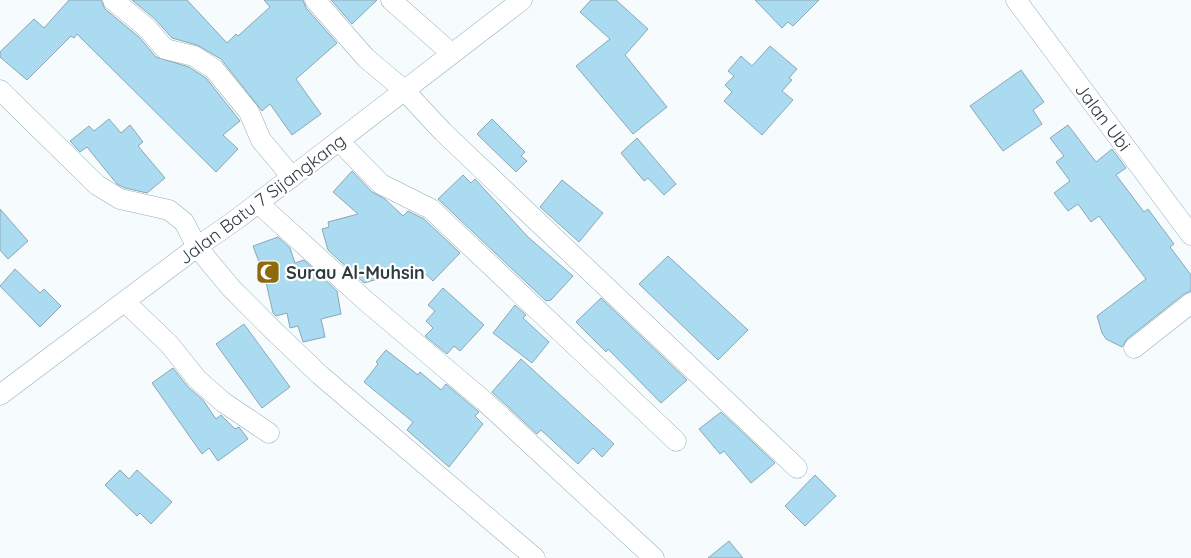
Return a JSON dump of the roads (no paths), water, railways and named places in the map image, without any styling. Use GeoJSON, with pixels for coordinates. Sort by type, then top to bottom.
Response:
{"type":"FeatureCollection","features":[{"type":"Feature","properties":{"kind":"street"},"geometry":{"type":"LineString","coordinates":[[113,0],[147,28],[165,48],[194,56],[214,69],[249,112],[261,140],[292,177]]}},
{"type":"Feature","properties":{"kind":"street"},"geometry":{"type":"LineString","coordinates":[[315,0],[366,58],[404,90],[443,132],[797,468]]}},
{"type":"Feature","properties":{"kind":"street"},"geometry":{"type":"LineString","coordinates":[[391,0],[451,53]]}},
{"type":"Feature","properties":{"kind":"street","name":"Jalan Batu 7 Sijangkang"},"geometry":{"type":"LineString","coordinates":[[0,395],[258,203],[522,0]]}},
{"type":"Feature","properties":{"kind":"street","name":"Jalan Ubi"},"geometry":{"type":"LineString","coordinates":[[1016,0],[1191,235]]}},
{"type":"Feature","properties":{"kind":"street"},"geometry":{"type":"LineString","coordinates":[[0,90],[97,185],[120,199],[169,210],[184,222],[197,247],[230,288],[320,375],[535,558]]}},
{"type":"Feature","properties":{"kind":"street"},"geometry":{"type":"LineString","coordinates":[[339,141],[381,184],[431,209],[676,441]]}},
{"type":"Feature","properties":{"kind":"street"},"geometry":{"type":"LineString","coordinates":[[258,203],[367,302],[483,400],[654,558]]}},
{"type":"Feature","properties":{"kind":"street"},"geometry":{"type":"LineString","coordinates":[[126,302],[170,344],[197,379],[222,402],[269,433]]}},
{"type":"Feature","properties":{"kind":"street"},"geometry":{"type":"LineString","coordinates":[[1134,348],[1191,303]]}},
{"type":"Feature","properties":{"kind":"place","name":"Surau Al-Muhsin"},"geometry":{"type":"Point","coordinates":[268,272]}}]}
